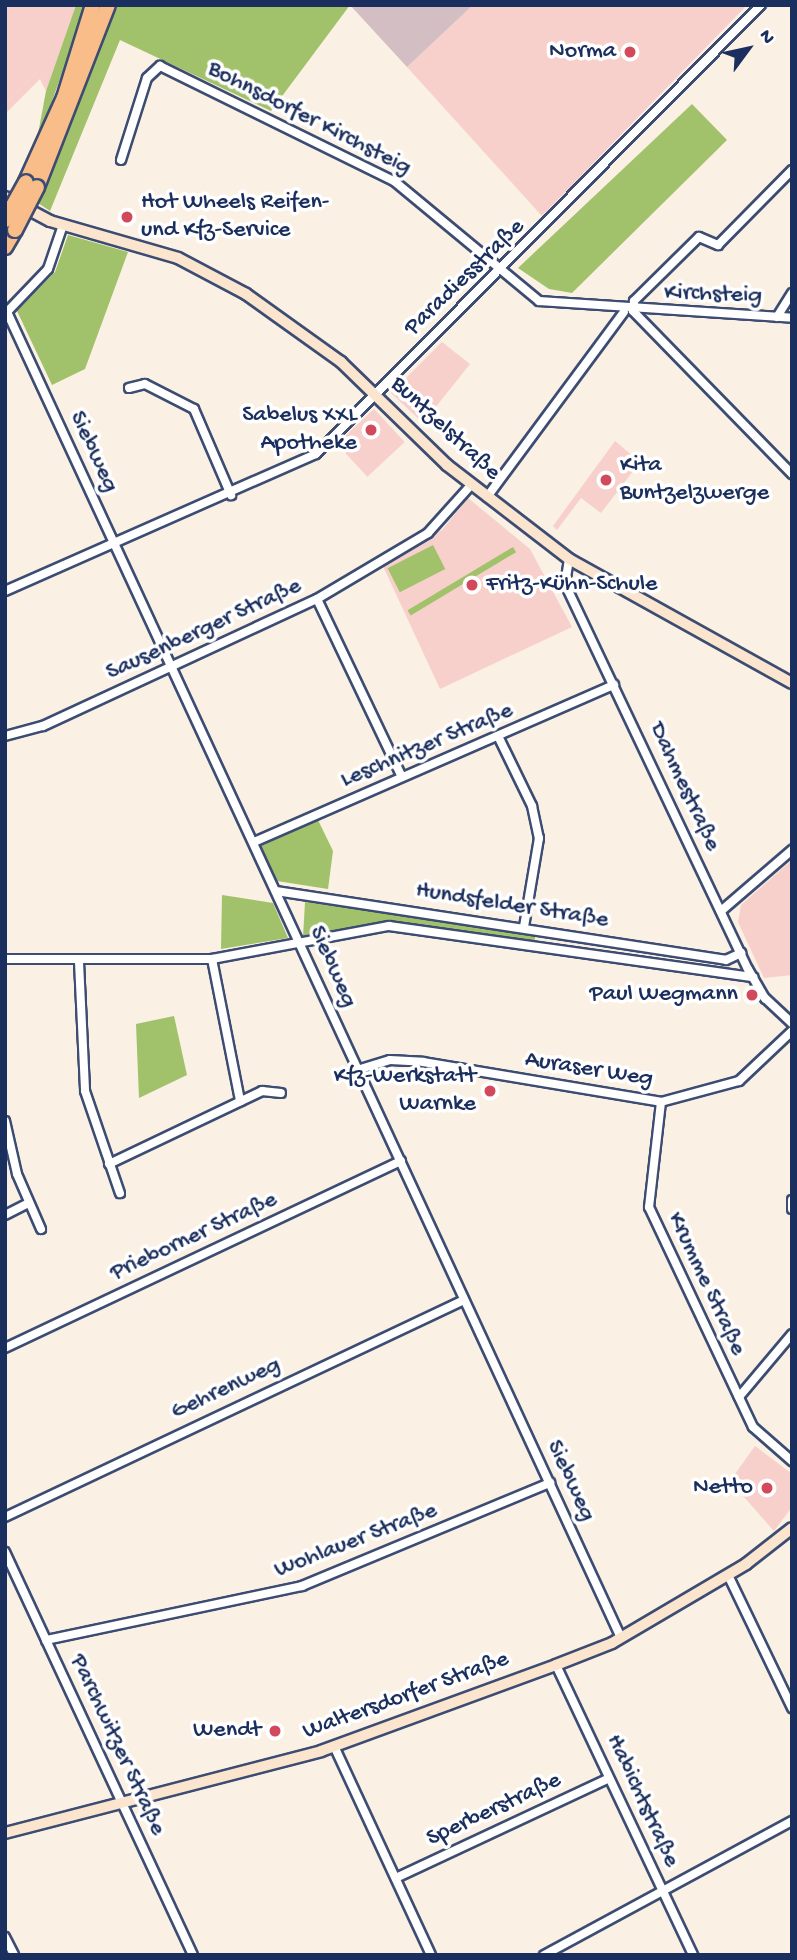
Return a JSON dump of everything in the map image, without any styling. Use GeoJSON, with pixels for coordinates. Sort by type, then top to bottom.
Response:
{"type":"FeatureCollection","features":[{"type":"Feature","properties":{"kind":"highway"},"geometry":{"type":"LineString","coordinates":[[31,185],[64,98],[93,5]]}},
{"type":"Feature","properties":{"kind":"highway"},"geometry":{"type":"LineString","coordinates":[[5,247],[10,225],[31,185],[108,5]]}},
{"type":"Feature","properties":{"kind":"street","name":"Paradiesstraße"},"geometry":{"type":"LineString","coordinates":[[5,591],[232,495],[316,454],[502,270],[761,5]]}},
{"type":"Feature","properties":{"kind":"street","name":"Bohnsdorfer Kirchsteig"},"geometry":{"type":"LineString","coordinates":[[121,160],[148,78],[160,66],[394,181],[502,270],[548,304],[629,312]]}},
{"type":"Feature","properties":{"kind":"street"},"geometry":{"type":"LineString","coordinates":[[487,498],[629,312],[634,301],[699,237],[718,245],[792,170]]}},
{"type":"Feature","properties":{"kind":"street","name":"Buntzelstraße"},"geometry":{"type":"LineString","coordinates":[[6,196],[63,225],[162,253],[213,275],[289,322],[376,393],[471,485],[569,559],[792,683]]}},
{"type":"Feature","properties":{"kind":"street"},"geometry":{"type":"LineString","coordinates":[[6,313],[48,269],[63,225]]}},
{"type":"Feature","properties":{"kind":"street"},"geometry":{"type":"LineString","coordinates":[[777,317],[792,293]]}},
{"type":"Feature","properties":{"kind":"street"},"geometry":{"type":"LineString","coordinates":[[629,312],[792,474]]}},
{"type":"Feature","properties":{"kind":"street","name":"Kirchsteig"},"geometry":{"type":"LineString","coordinates":[[629,312],[792,318]]}},
{"type":"Feature","properties":{"kind":"street","name":"Siebweg"},"geometry":{"type":"LineString","coordinates":[[6,313],[621,1637]]}},
{"type":"Feature","properties":{"kind":"street"},"geometry":{"type":"LineString","coordinates":[[129,388],[145,384],[194,409],[232,495]]}},
{"type":"Feature","properties":{"kind":"street","name":"Sausenberger Straße"},"geometry":{"type":"LineString","coordinates":[[5,736],[43,726],[317,598],[428,533],[471,485]]}},
{"type":"Feature","properties":{"kind":"street","name":"Dahmestraße"},"geometry":{"type":"LineString","coordinates":[[569,559],[565,584],[741,953],[753,977],[792,1023]]}},
{"type":"Feature","properties":{"kind":"street"},"geometry":{"type":"LineString","coordinates":[[317,598],[401,775]]}},
{"type":"Feature","properties":{"kind":"street","name":"Leschnitzer Straße"},"geometry":{"type":"LineString","coordinates":[[254,842],[401,775],[418,775],[614,685]]}},
{"type":"Feature","properties":{"kind":"street"},"geometry":{"type":"LineString","coordinates":[[499,738],[532,806],[539,838],[524,928]]}},
{"type":"Feature","properties":{"kind":"street"},"geometry":{"type":"LineString","coordinates":[[721,911],[792,850]]}},
{"type":"Feature","properties":{"kind":"street","name":"Hundsfelder Straße"},"geometry":{"type":"LineString","coordinates":[[276,891],[726,960],[741,953]]}},
{"type":"Feature","properties":{"kind":"street","name":"Hundsfelder Straße"},"geometry":{"type":"LineString","coordinates":[[5,959],[79,962],[212,959],[300,943],[357,927],[408,927],[753,977]]}},
{"type":"Feature","properties":{"kind":"street"},"geometry":{"type":"LineString","coordinates":[[212,959],[240,1101]]}},
{"type":"Feature","properties":{"kind":"street"},"geometry":{"type":"LineString","coordinates":[[79,962],[80,1056],[92,1121],[120,1194]]}},
{"type":"Feature","properties":{"kind":"street","name":"Auraser Weg"},"geometry":{"type":"LineString","coordinates":[[357,1070],[380,1062],[423,1062],[661,1102],[739,1081],[792,1031]]}},
{"type":"Feature","properties":{"kind":"street"},"geometry":{"type":"LineString","coordinates":[[109,1164],[262,1091],[281,1093]]}},
{"type":"Feature","properties":{"kind":"street","name":"Krumme Straße"},"geometry":{"type":"LineString","coordinates":[[661,1102],[649,1207],[757,1433],[792,1461]]}},
{"type":"Feature","properties":{"kind":"street"},"geometry":{"type":"LineString","coordinates":[[5,1121],[29,1203],[41,1229]]}},
{"type":"Feature","properties":{"kind":"street","name":"Prieborner Straße"},"geometry":{"type":"LineString","coordinates":[[5,1348],[401,1161]]}},
{"type":"Feature","properties":{"kind":"street"},"geometry":{"type":"LineString","coordinates":[[792,1200],[792,1209]]}},
{"type":"Feature","properties":{"kind":"street"},"geometry":{"type":"LineString","coordinates":[[5,1215],[29,1203]]}},
{"type":"Feature","properties":{"kind":"street","name":"Gehrenweg"},"geometry":{"type":"LineString","coordinates":[[5,1517],[464,1300]]}},
{"type":"Feature","properties":{"kind":"street","name":"Krumme Straße"},"geometry":{"type":"LineString","coordinates":[[739,1397],[792,1334]]}},
{"type":"Feature","properties":{"kind":"street","name":"Wohlauer Straße"},"geometry":{"type":"LineString","coordinates":[[47,1640],[302,1586],[550,1483]]}},
{"type":"Feature","properties":{"kind":"street","name":"Waltersdorfer Straße"},"geometry":{"type":"LineString","coordinates":[[5,1833],[334,1746],[556,1665],[621,1637],[728,1575],[792,1528]]}},
{"type":"Feature","properties":{"kind":"street","name":"Parchwitzer Straße"},"geometry":{"type":"LineString","coordinates":[[5,1552],[193,1955]]}},
{"type":"Feature","properties":{"kind":"street"},"geometry":{"type":"LineString","coordinates":[[728,1575],[792,1708]]}},
{"type":"Feature","properties":{"kind":"street","name":"Habichtstraße"},"geometry":{"type":"LineString","coordinates":[[556,1665],[693,1955]]}},
{"type":"Feature","properties":{"kind":"street"},"geometry":{"type":"LineString","coordinates":[[334,1746],[431,1955]]}},
{"type":"Feature","properties":{"kind":"street","name":"Sperberstraße"},"geometry":{"type":"LineString","coordinates":[[396,1878],[609,1778]]}},
{"type":"Feature","properties":{"kind":"street"},"geometry":{"type":"LineString","coordinates":[[544,1955],[792,1821]]}},
{"type":"Feature","properties":{"kind":"street"},"geometry":{"type":"LineString","coordinates":[[5,1937],[14,1955]]}},
{"type":"Feature","properties":{"kind":"shaded area"},"geometry":{"type":"Polygon","coordinates":[[[5,5],[76,5],[46,91],[40,79],[5,114],[5,5]]]}},
{"type":"Feature","properties":{"kind":"shaded area"},"geometry":{"type":"Polygon","coordinates":[[[350,5],[473,5],[407,67],[350,5]]]}},
{"type":"Feature","properties":{"kind":"shaded area"},"geometry":{"type":"Polygon","coordinates":[[[473,5],[747,5],[542,216],[407,67],[473,5]]]}},
{"type":"Feature","properties":{"kind":"shaded area"},"geometry":{"type":"Polygon","coordinates":[[[442,342],[470,364],[423,423],[391,393],[442,342]]]}},
{"type":"Feature","properties":{"kind":"shaded area"},"geometry":{"type":"Polygon","coordinates":[[[374,409],[405,442],[367,477],[337,444],[374,409]]]}},
{"type":"Feature","properties":{"kind":"shaded area","name":"Kita Buntzelzwerge"},"geometry":{"type":"Polygon","coordinates":[[[615,441],[640,462],[601,513],[581,498],[557,530],[553,526],[615,441]]]}},
{"type":"Feature","properties":{"kind":"shaded area","name":"Fritz-Kühn-Schule"},"geometry":{"type":"Polygon","coordinates":[[[468,498],[530,549],[572,627],[440,689],[382,564],[442,530],[468,498]]]}},
{"type":"Feature","properties":{"kind":"shaded area"},"geometry":{"type":"Polygon","coordinates":[[[792,860],[792,975],[764,978],[738,922],[741,905],[792,860]]]}},
{"type":"Feature","properties":{"kind":"shaded area","name":"Netto"},"geometry":{"type":"Polygon","coordinates":[[[755,1446],[792,1474],[792,1507],[774,1531],[730,1481],[755,1446]]]}},
{"type":"Feature","properties":{"kind":"green space"},"geometry":{"type":"Polygon","coordinates":[[[76,5],[87,5],[36,145],[46,91],[76,5]]]}},
{"type":"Feature","properties":{"kind":"green space"},"geometry":{"type":"Polygon","coordinates":[[[117,5],[350,5],[271,111],[120,40],[50,211],[38,203],[117,5]]]}},
{"type":"Feature","properties":{"kind":"green space"},"geometry":{"type":"Polygon","coordinates":[[[692,104],[727,140],[572,293],[549,289],[518,268],[692,104]]]}},
{"type":"Feature","properties":{"kind":"green space"},"geometry":{"type":"Polygon","coordinates":[[[68,235],[128,252],[85,369],[52,385],[17,311],[55,272],[68,235]]]}},
{"type":"Feature","properties":{"kind":"green space"},"geometry":{"type":"Polygon","coordinates":[[[433,545],[445,569],[400,592],[388,568],[433,545]]]}},
{"type":"Feature","properties":{"kind":"green space"},"geometry":{"type":"Polygon","coordinates":[[[513,547],[516,552],[411,615],[408,610],[513,547]]]}},
{"type":"Feature","properties":{"kind":"green space"},"geometry":{"type":"Polygon","coordinates":[[[318,820],[333,851],[328,889],[277,881],[261,846],[318,820]]]}},
{"type":"Feature","properties":{"kind":"green space"},"geometry":{"type":"Polygon","coordinates":[[[222,895],[273,903],[288,938],[221,949],[222,895]]]}},
{"type":"Feature","properties":{"kind":"green space"},"geometry":{"type":"Polygon","coordinates":[[[305,902],[536,933],[534,944],[403,922],[303,937],[305,902]]]}},
{"type":"Feature","properties":{"kind":"green space"},"geometry":{"type":"Polygon","coordinates":[[[174,1016],[187,1075],[139,1098],[136,1024],[174,1016]]]}},
{"type":"Feature","properties":{"kind":"place","name":"Norma"},"geometry":{"type":"Point","coordinates":[630,52]}},
{"type":"Feature","properties":{"kind":"place","name":"Hot Wheels Reifen- und Kfz-Service"},"geometry":{"type":"Point","coordinates":[127,217]}},
{"type":"Feature","properties":{"kind":"place","name":"Sabelus XXL Apotheke"},"geometry":{"type":"Point","coordinates":[371,430]}},
{"type":"Feature","properties":{"kind":"place","name":"Kita Buntzelzwerge"},"geometry":{"type":"Point","coordinates":[606,480]}},
{"type":"Feature","properties":{"kind":"place","name":"Fritz-Kühn-Schule"},"geometry":{"type":"Point","coordinates":[472,585]}},
{"type":"Feature","properties":{"kind":"place","name":"Paul Wegmann"},"geometry":{"type":"Point","coordinates":[752,995]}},
{"type":"Feature","properties":{"kind":"place","name":"Kfz-Werkstatt Warnke"},"geometry":{"type":"Point","coordinates":[490,1091]}},
{"type":"Feature","properties":{"kind":"place","name":"Netto"},"geometry":{"type":"Point","coordinates":[767,1488]}},
{"type":"Feature","properties":{"kind":"place","name":"Wendt"},"geometry":{"type":"Point","coordinates":[275,1731]}}]}
